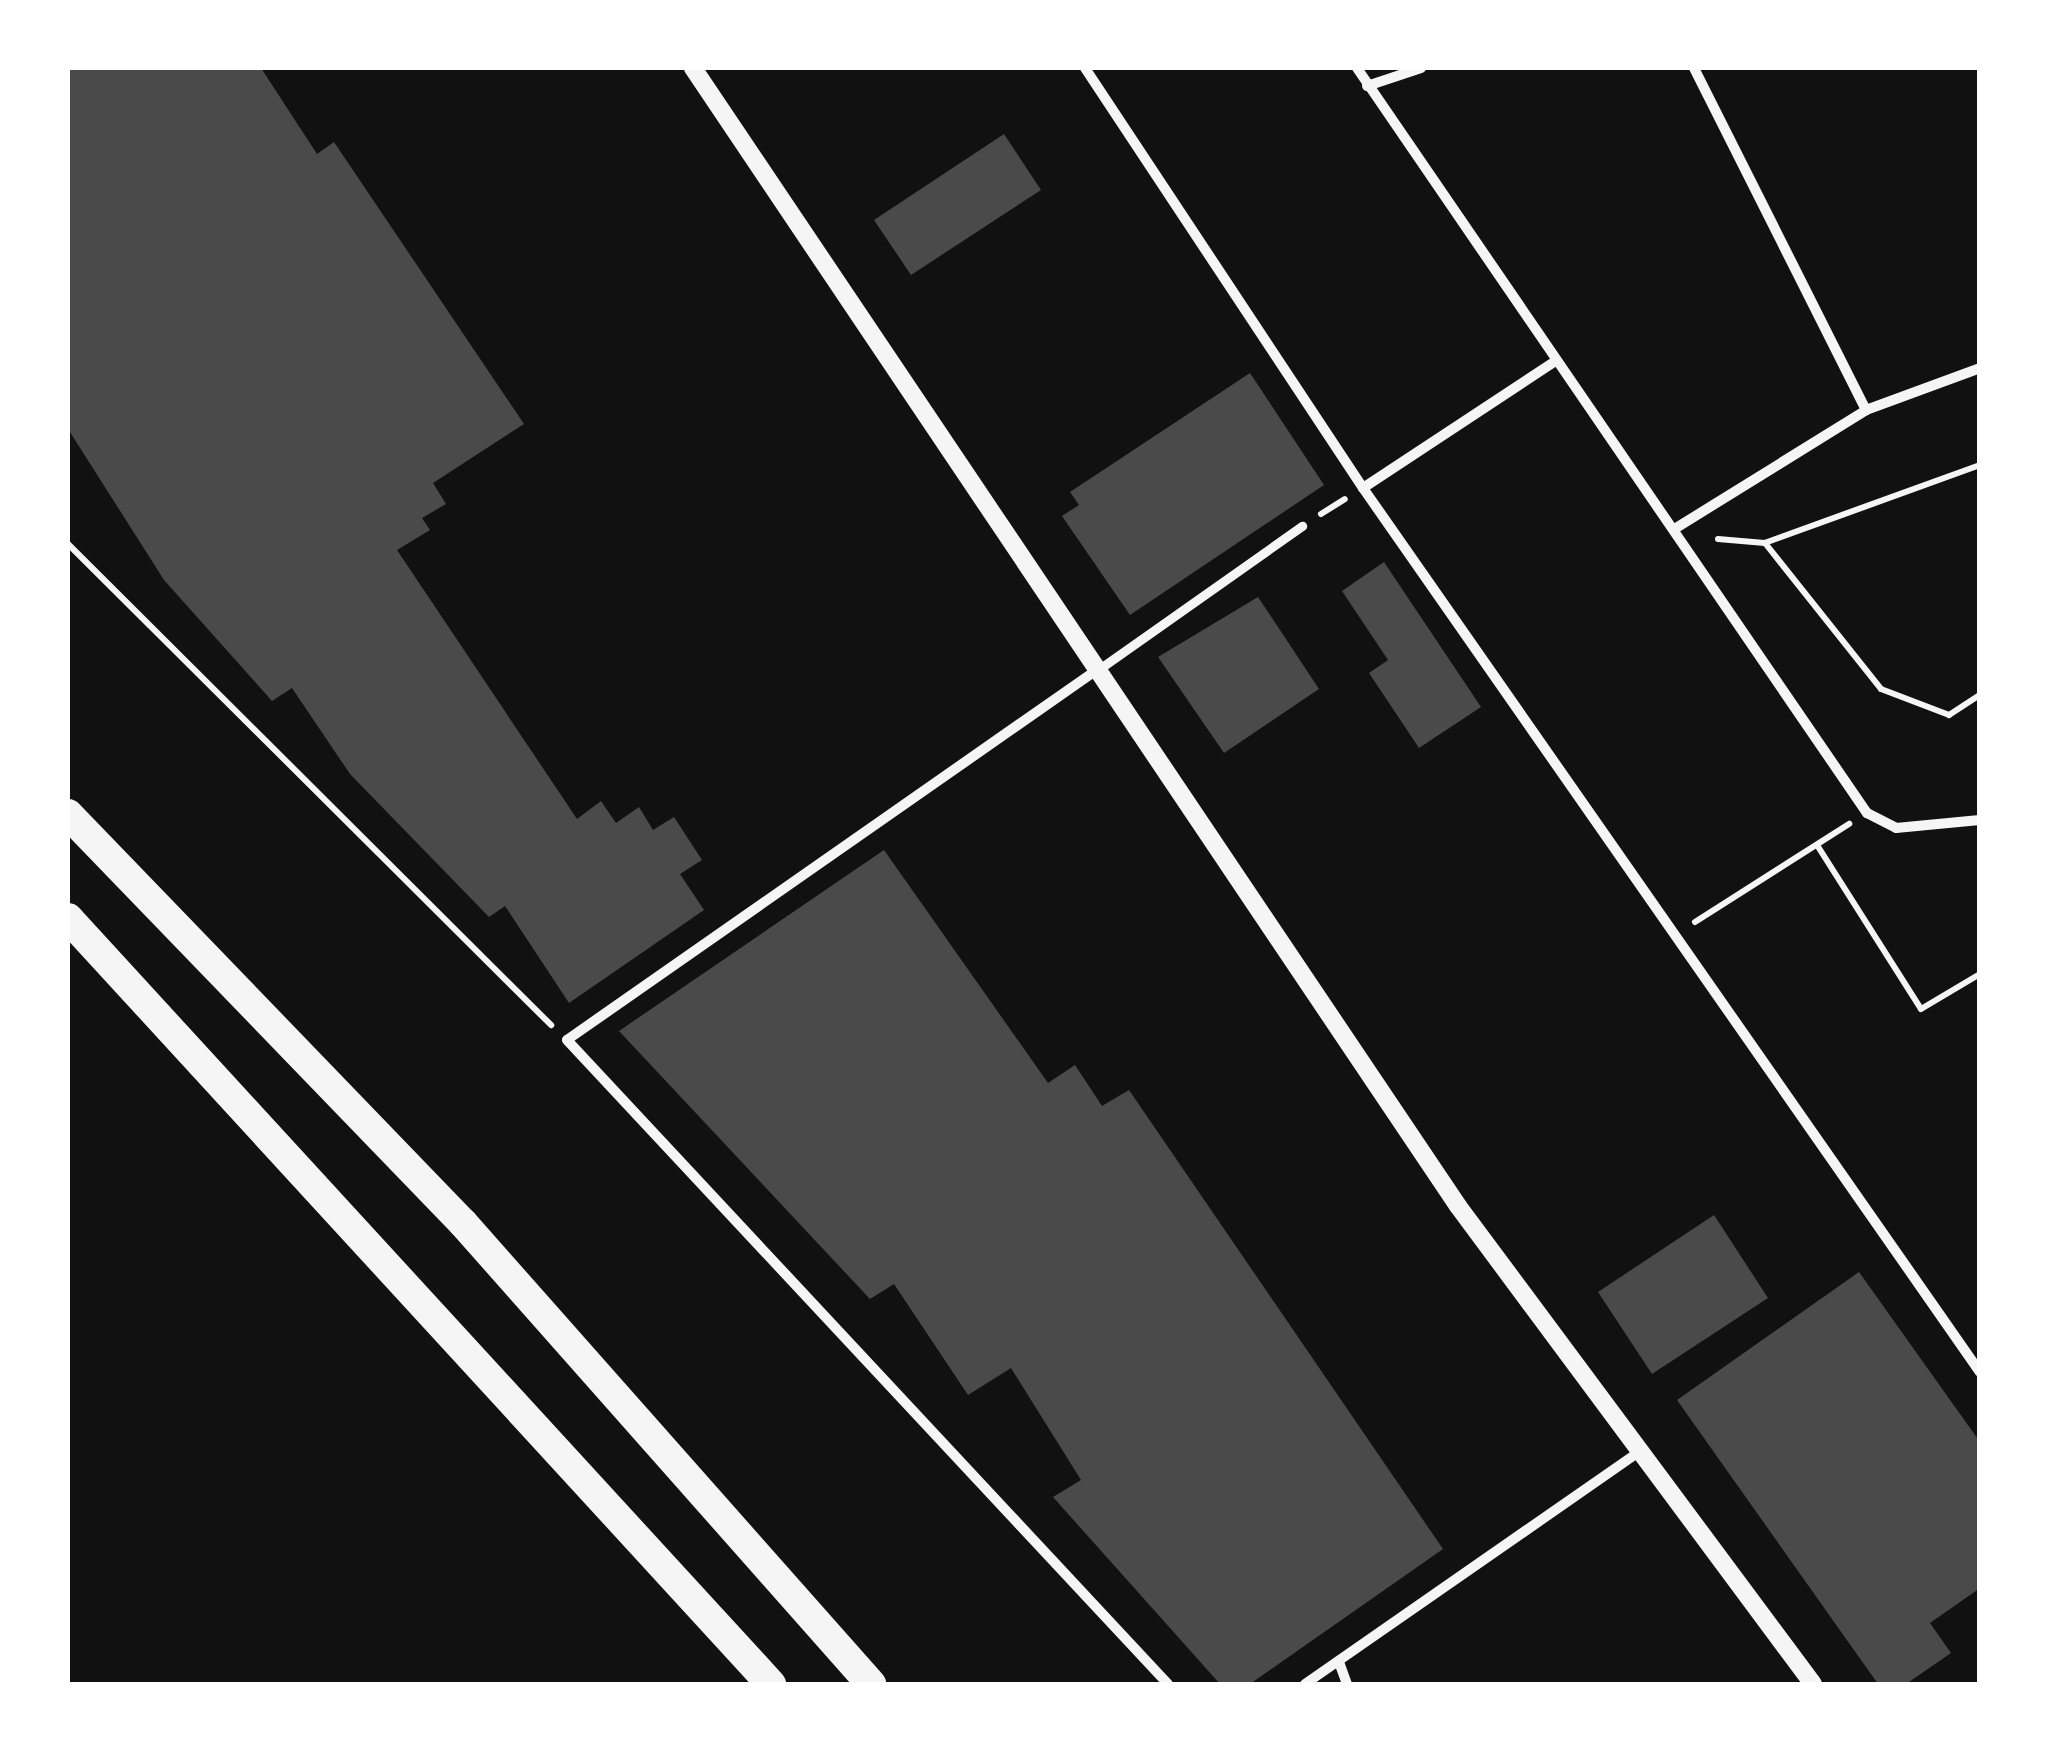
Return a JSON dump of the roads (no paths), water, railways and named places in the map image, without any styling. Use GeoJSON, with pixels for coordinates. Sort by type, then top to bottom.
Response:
{"type":"FeatureCollection","features":[{"type":"Feature","properties":{"kind":"highway"},"geometry":{"type":"LineString","coordinates":[[68,814],[462,1223],[872,1684]]}},
{"type":"Feature","properties":{"kind":"highway"},"geometry":{"type":"LineString","coordinates":[[68,918],[771,1684]]}},
{"type":"Feature","properties":{"kind":"street"},"geometry":{"type":"LineString","coordinates":[[693,68],[1102,666],[1458,1206],[1636,1454],[1814,1684]]}},
{"type":"Feature","properties":{"kind":"street"},"geometry":{"type":"LineString","coordinates":[[1085,68],[1363,488],[1979,1370]]}},
{"type":"Feature","properties":{"kind":"street"},"geometry":{"type":"LineString","coordinates":[[1358,68],[1554,362],[1676,528],[1868,813],[1896,828],[1980,820]]}},
{"type":"Feature","properties":{"kind":"street"},"geometry":{"type":"LineString","coordinates":[[1367,86],[1421,68]]}},
{"type":"Feature","properties":{"kind":"street"},"geometry":{"type":"LineString","coordinates":[[1694,68],[1866,410]]}},
{"type":"Feature","properties":{"kind":"street"},"geometry":{"type":"LineString","coordinates":[[1363,488],[1554,362]]}},
{"type":"Feature","properties":{"kind":"street"},"geometry":{"type":"LineString","coordinates":[[1676,528],[1866,410],[1980,368]]}},
{"type":"Feature","properties":{"kind":"street"},"geometry":{"type":"LineString","coordinates":[[1168,1684],[566,1040],[1302,526]]}},
{"type":"Feature","properties":{"kind":"street"},"geometry":{"type":"LineString","coordinates":[[1305,1684],[1636,1454]]}},
{"type":"Feature","properties":{"kind":"street"},"geometry":{"type":"LineString","coordinates":[[1339,1662],[1346,1684]]}}]}
